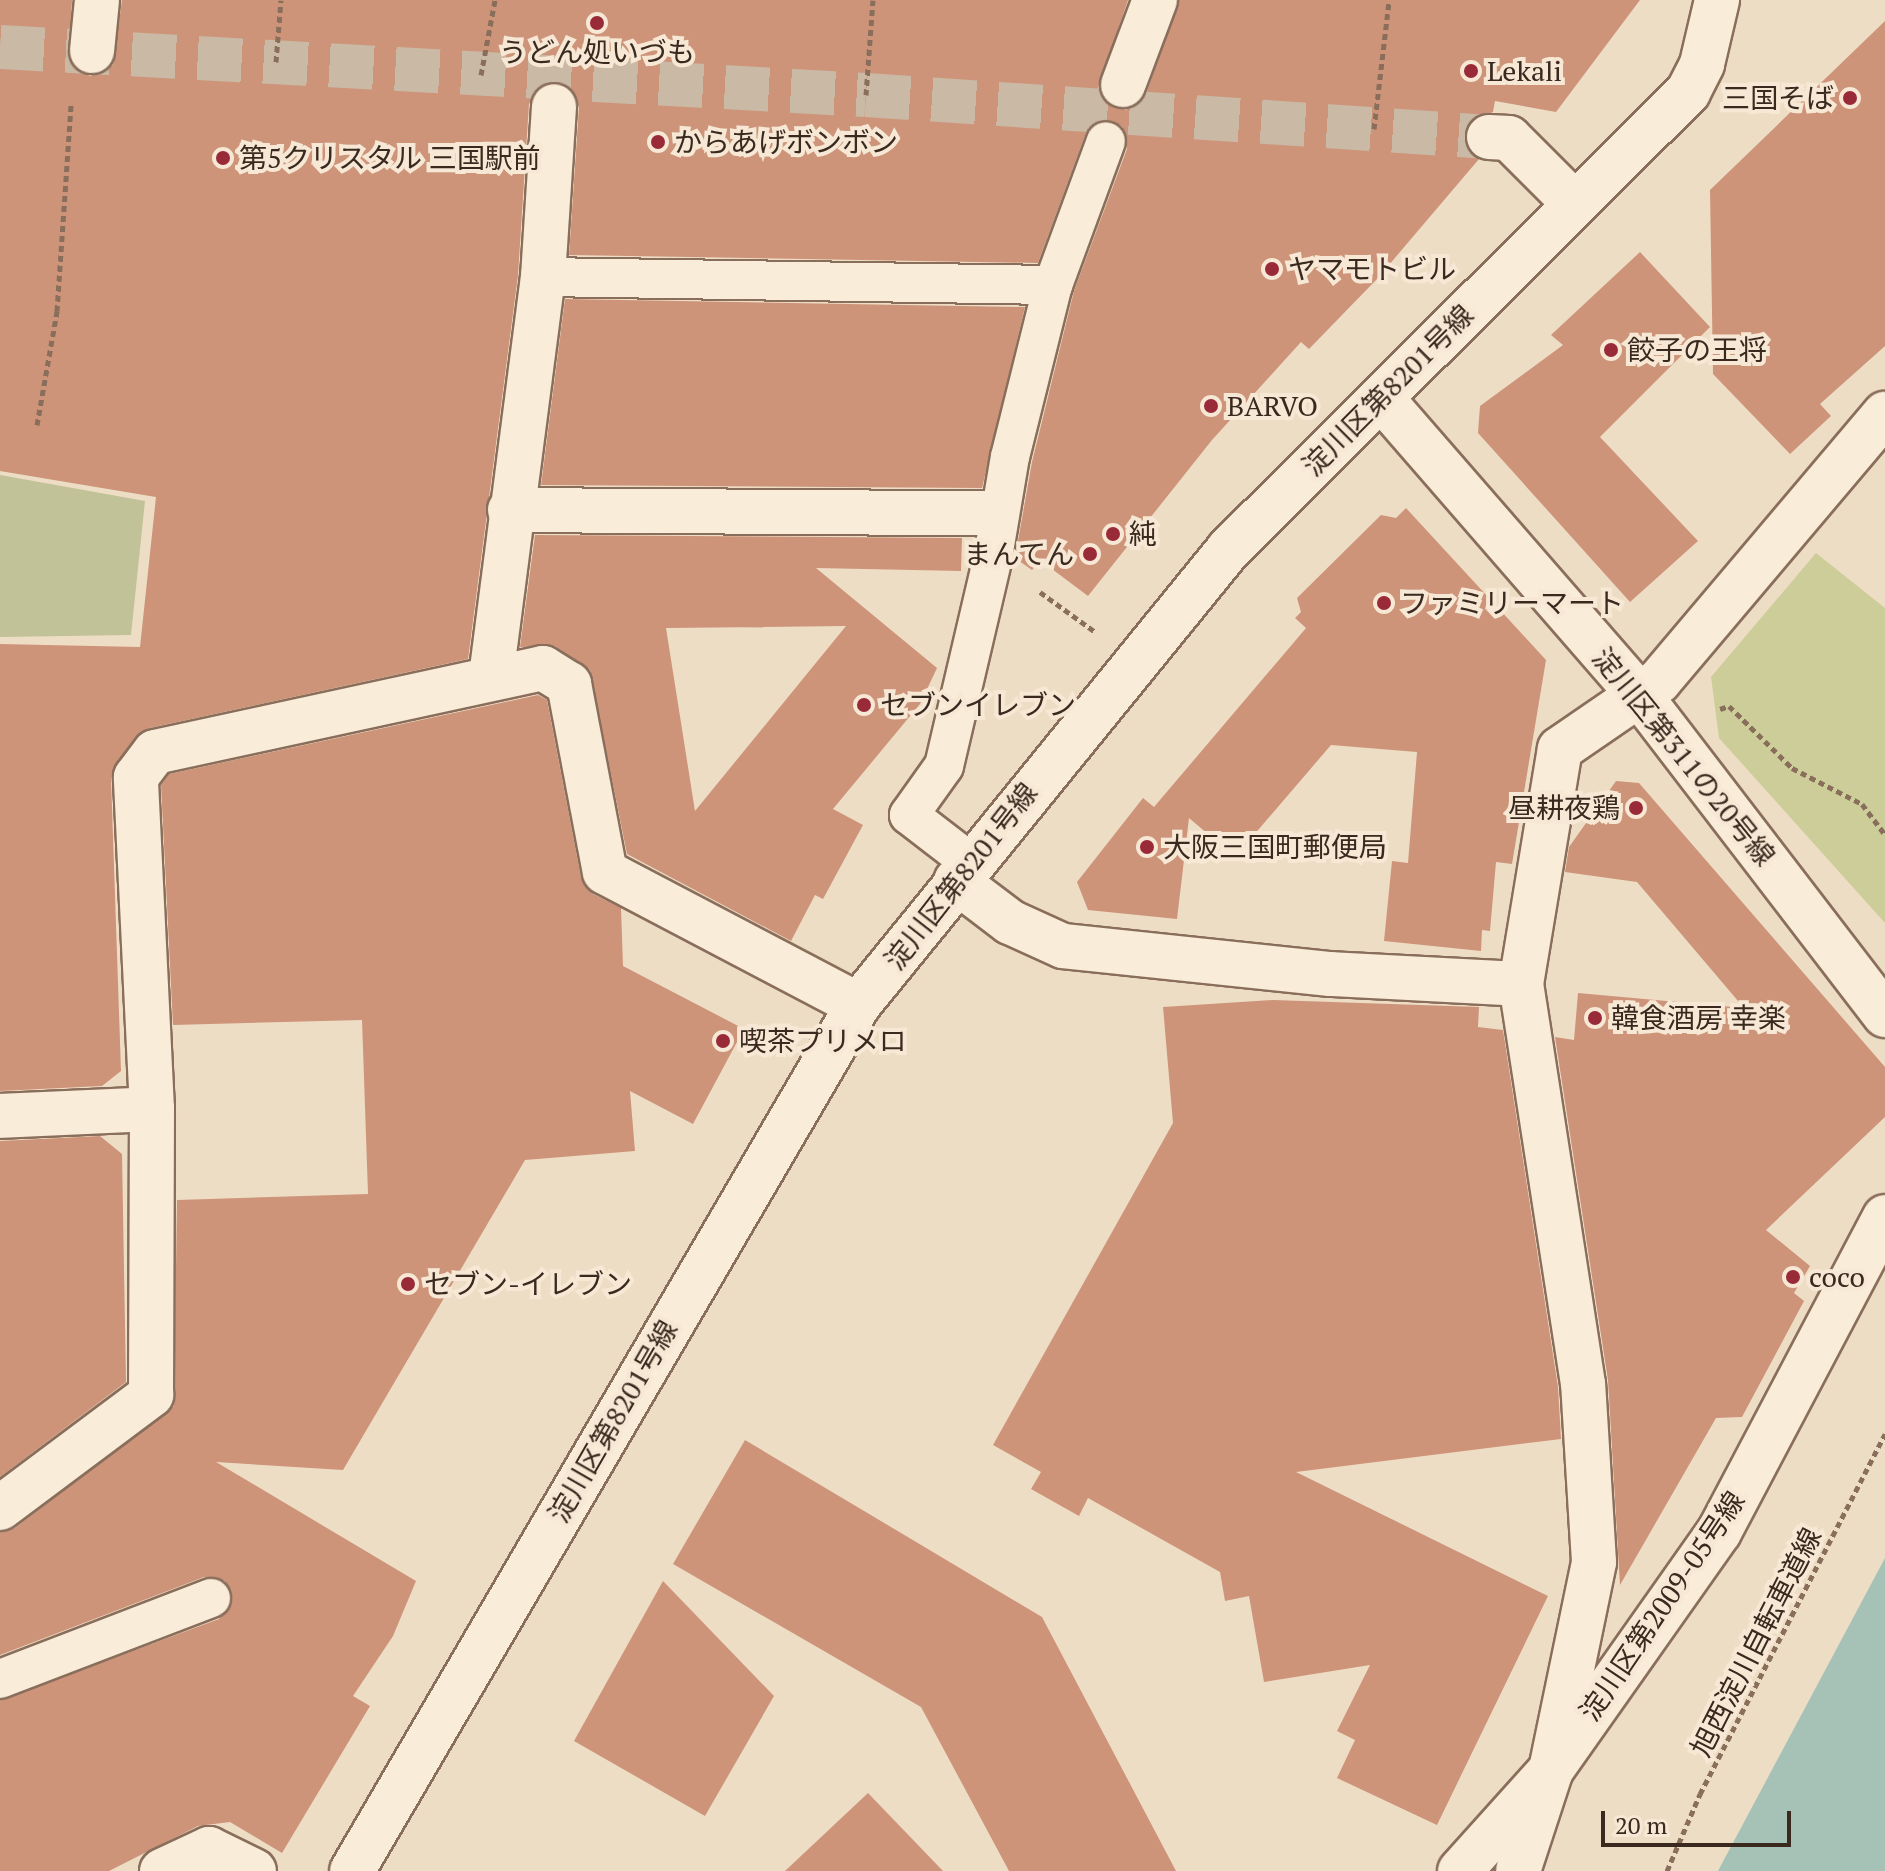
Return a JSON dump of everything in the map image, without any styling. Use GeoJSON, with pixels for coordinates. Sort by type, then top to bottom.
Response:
{"type":"FeatureCollection","features":[{"type":"Feature","properties":{"kind":"street"},"geometry":{"type":"LineString","coordinates":[[92,51],[97,0]]}},
{"type":"Feature","properties":{"kind":"street"},"geometry":{"type":"LineString","coordinates":[[1123,85],[1155,0]]}},
{"type":"Feature","properties":{"kind":"street","name":"淀川区第8201号線"},"geometry":{"type":"LineString","coordinates":[[352,1871],[858,1005],[963,871],[1229,549],[1688,92],[1702,64],[1717,0]]}},
{"type":"Feature","properties":{"kind":"street"},"geometry":{"type":"LineString","coordinates":[[491,677],[510,510],[543,277],[554,106]]}},
{"type":"Feature","properties":{"kind":"street"},"geometry":{"type":"LineString","coordinates":[[1489,137],[1509,138],[1575,204]]}},
{"type":"Feature","properties":{"kind":"street","name":"淀川区第311の20号線"},"geometry":{"type":"LineString","coordinates":[[1381,398],[1641,697],[1885,1015]]}},
{"type":"Feature","properties":{"kind":"street"},"geometry":{"type":"LineString","coordinates":[[1460,1871],[1551,1770],[1594,1562],[1583,1384],[1521,984],[1560,749],[1641,697],[1885,414]]}},
{"type":"Feature","properties":{"kind":"street"},"geometry":{"type":"LineString","coordinates":[[510,510],[997,513]]}},
{"type":"Feature","properties":{"kind":"street"},"geometry":{"type":"LineString","coordinates":[[0,1508],[151,1395],[152,1109],[136,777],[155,752],[543,668],[569,684],[605,872],[858,1005]]}},
{"type":"Feature","properties":{"kind":"street"},"geometry":{"type":"LineString","coordinates":[[963,871],[1010,922],[1063,946],[1331,974],[1521,984]]}},
{"type":"Feature","properties":{"kind":"street"},"geometry":{"type":"LineString","coordinates":[[0,1116],[152,1109]]}},
{"type":"Feature","properties":{"kind":"street","name":"淀川区第2009-05号線"},"geometry":{"type":"LineString","coordinates":[[1518,1871],[1551,1770],[1719,1532],[1885,1217]]}},
{"type":"Feature","properties":{"kind":"street"},"geometry":{"type":"LineString","coordinates":[[162,1871],[209,1849],[254,1871]]}},
{"type":"Feature","properties":{"kind":"lane"},"geometry":{"type":"LineString","coordinates":[[963,871],[909,815],[944,766],[993,557],[997,513],[1053,285],[1106,141]]}},
{"type":"Feature","properties":{"kind":"lane"},"geometry":{"type":"LineString","coordinates":[[543,277],[1053,285]]}},
{"type":"Feature","properties":{"kind":"lane"},"geometry":{"type":"LineString","coordinates":[[0,1679],[211,1598]]}},
{"type":"Feature","properties":{"kind":"path"},"geometry":{"type":"LineString","coordinates":[[276,62],[281,0]]}},
{"type":"Feature","properties":{"kind":"path"},"geometry":{"type":"LineString","coordinates":[[481,75],[495,0]]}},
{"type":"Feature","properties":{"kind":"path"},"geometry":{"type":"LineString","coordinates":[[866,95],[873,0]]}},
{"type":"Feature","properties":{"kind":"path"},"geometry":{"type":"LineString","coordinates":[[1374,129],[1389,2]]}},
{"type":"Feature","properties":{"kind":"path"},"geometry":{"type":"LineString","coordinates":[[37,425],[57,311],[72,96]]}},
{"type":"Feature","properties":{"kind":"path"},"geometry":{"type":"LineString","coordinates":[[993,557],[1098,634]]}},
{"type":"Feature","properties":{"kind":"path"},"geometry":{"type":"LineString","coordinates":[[1715,710],[1729,706],[1792,768],[1862,804],[1885,835]]}},
{"type":"Feature","properties":{"kind":"path","name":"旭西淀川自転車道線"},"geometry":{"type":"LineString","coordinates":[[1667,1871],[1700,1794],[1885,1434]]}},
{"type":"Feature","properties":{"kind":"green space"},"geometry":{"type":"Polygon","coordinates":[[[0,475],[145,501],[131,635],[0,637],[0,475]]]}},
{"type":"Feature","properties":{"kind":"green space"},"geometry":{"type":"Polygon","coordinates":[[[1816,553],[1885,608],[1885,923],[1719,738],[1711,677],[1816,553]]]}},
{"type":"Feature","properties":{"kind":"shaded area"},"geometry":{"type":"Polygon","coordinates":[[[1885,1558],[1885,1871],[1718,1871],[1719,1869],[1885,1558]]]}},
{"type":"Feature","properties":{"kind":"building"},"geometry":{"type":"Polygon","coordinates":[[[0,0],[72,0],[69,61],[90,76],[113,65],[122,0],[1128,0],[1098,88],[1104,101],[1126,110],[1146,94],[1179,0],[1640,0],[1556,112],[1495,101],[1493,112],[1468,123],[1466,148],[1479,159],[1377,279],[1309,349],[1301,342],[1212,440],[1088,596],[1040,560],[1032,570],[1015,558],[1032,462],[1074,291],[1127,149],[1122,126],[1103,119],[1086,133],[1038,263],[569,255],[579,107],[567,85],[542,84],[529,104],[518,275],[468,659],[150,728],[135,737],[111,778],[121,1071],[102,1086],[0,1091],[0,644],[140,647],[156,497],[0,471],[0,0]]]}},
{"type":"Feature","properties":{"kind":"building"},"geometry":{"type":"Polygon","coordinates":[[[1885,21],[1885,346],[1820,404],[1831,416],[1790,454],[1713,374],[1710,190],[1885,21]]]}},
{"type":"Feature","properties":{"kind":"building"},"geometry":{"type":"Polygon","coordinates":[[[1640,252],[1710,327],[1600,437],[1698,541],[1630,602],[1478,433],[1480,406],[1563,345],[1551,335],[1640,252]]]}},
{"type":"Feature","properties":{"kind":"building"},"geometry":{"type":"Polygon","coordinates":[[[565,299],[1025,307],[982,488],[541,485],[565,299]]]}},
{"type":"Feature","properties":{"kind":"building"},"geometry":{"type":"Polygon","coordinates":[[[1406,508],[1546,660],[1512,864],[1496,862],[1490,931],[1482,930],[1481,951],[1384,941],[1392,861],[1408,863],[1417,752],[1331,745],[1235,857],[1189,818],[1177,919],[1088,910],[1077,882],[1143,798],[1154,807],[1306,628],[1295,618],[1301,612],[1297,598],[1381,515],[1396,518],[1406,508]]]}},
{"type":"Feature","properties":{"kind":"building"},"geometry":{"type":"Polygon","coordinates":[[[535,535],[962,538],[961,571],[816,568],[937,668],[920,704],[833,809],[863,825],[823,899],[815,895],[791,941],[627,854],[590,670],[555,646],[520,647],[535,535]],[[846,626],[666,628],[695,811],[846,626]]]}},
{"type":"Feature","properties":{"kind":"building"},"geometry":{"type":"Polygon","coordinates":[[[538,695],[547,700],[581,877],[593,894],[621,908],[623,966],[744,1029],[693,1124],[630,1091],[635,1151],[525,1160],[343,1470],[216,1462],[416,1581],[393,1636],[353,1696],[370,1706],[282,1853],[230,1822],[198,1826],[109,1871],[0,1871],[0,1700],[219,1619],[232,1602],[225,1581],[204,1577],[0,1655],[0,1532],[15,1528],[174,1406],[177,1200],[368,1194],[362,1020],[173,1025],[161,785],[169,774],[538,695]]]}},
{"type":"Feature","properties":{"kind":"building"},"geometry":{"type":"Polygon","coordinates":[[[1616,781],[1639,783],[1885,1067],[1885,1117],[1766,1230],[1810,1266],[1794,1293],[1804,1301],[1742,1417],[1716,1418],[1620,1585],[1608,1380],[1555,1037],[1574,1040],[1578,993],[1744,1008],[1637,882],[1565,872],[1569,847],[1616,781]]]}},
{"type":"Feature","properties":{"kind":"building"},"geometry":{"type":"Polygon","coordinates":[[[1273,1000],[1479,1007],[1478,1027],[1503,1030],[1558,1387],[1561,1439],[1296,1472],[1548,1596],[1437,1825],[1337,1778],[1355,1740],[1337,1731],[1370,1665],[1264,1682],[1249,1596],[1225,1601],[1220,1572],[1088,1498],[1079,1516],[1031,1489],[1041,1472],[993,1445],[1173,1123],[1163,1007],[1273,1000]]]}},
{"type":"Feature","properties":{"kind":"building"},"geometry":{"type":"Polygon","coordinates":[[[100,1136],[122,1154],[126,1382],[0,1477],[0,1141],[100,1136]]]}},
{"type":"Feature","properties":{"kind":"building"},"geometry":{"type":"Polygon","coordinates":[[[745,1440],[1042,1617],[1176,1871],[1009,1871],[921,1707],[673,1564],[745,1440]]]}},
{"type":"Feature","properties":{"kind":"building"},"geometry":{"type":"Polygon","coordinates":[[[663,1581],[774,1696],[705,1816],[574,1741],[663,1581]]]}},
{"type":"Feature","properties":{"kind":"building"},"geometry":{"type":"Polygon","coordinates":[[[868,1793],[943,1871],[785,1871],[868,1793]]]}},
{"type":"Feature","properties":{"kind":"tunnel"},"geometry":{"type":"LineString","coordinates":[[0,47],[866,95],[1489,137]]}},
{"type":"Feature","properties":{"kind":"place","name":"うどん処いづも"},"geometry":{"type":"Point","coordinates":[597,23]}},
{"type":"Feature","properties":{"kind":"place","name":"Lekali"},"geometry":{"type":"Point","coordinates":[1471,71]}},
{"type":"Feature","properties":{"kind":"place","name":"三国そば"},"geometry":{"type":"Point","coordinates":[1850,98]}},
{"type":"Feature","properties":{"kind":"place","name":"からあげボンボン"},"geometry":{"type":"Point","coordinates":[658,142]}},
{"type":"Feature","properties":{"kind":"place","name":"第5クリスタル 三国駅前"},"geometry":{"type":"Point","coordinates":[223,158]}},
{"type":"Feature","properties":{"kind":"place","name":"ヤマモトビル"},"geometry":{"type":"Point","coordinates":[1272,269]}},
{"type":"Feature","properties":{"kind":"place","name":"餃子の王将"},"geometry":{"type":"Point","coordinates":[1611,350]}},
{"type":"Feature","properties":{"kind":"place","name":"BARVO"},"geometry":{"type":"Point","coordinates":[1211,406]}},
{"type":"Feature","properties":{"kind":"place","name":"純"},"geometry":{"type":"Point","coordinates":[1113,534]}},
{"type":"Feature","properties":{"kind":"place","name":"まんてん"},"geometry":{"type":"Point","coordinates":[1090,554]}},
{"type":"Feature","properties":{"kind":"place","name":"ファミリーマート"},"geometry":{"type":"Point","coordinates":[1384,603]}},
{"type":"Feature","properties":{"kind":"place","name":"セブンイレブン"},"geometry":{"type":"Point","coordinates":[864,705]}},
{"type":"Feature","properties":{"kind":"place","name":"昼耕夜鶏"},"geometry":{"type":"Point","coordinates":[1636,808]}},
{"type":"Feature","properties":{"kind":"place","name":"大阪三国町郵便局"},"geometry":{"type":"Point","coordinates":[1147,847]}},
{"type":"Feature","properties":{"kind":"place","name":"韓食酒房 幸楽"},"geometry":{"type":"Point","coordinates":[1595,1018]}},
{"type":"Feature","properties":{"kind":"place","name":"喫茶プリメロ"},"geometry":{"type":"Point","coordinates":[723,1041]}},
{"type":"Feature","properties":{"kind":"place","name":"coco"},"geometry":{"type":"Point","coordinates":[1793,1277]}},
{"type":"Feature","properties":{"kind":"place","name":"セブン-イレブン"},"geometry":{"type":"Point","coordinates":[408,1284]}}]}
